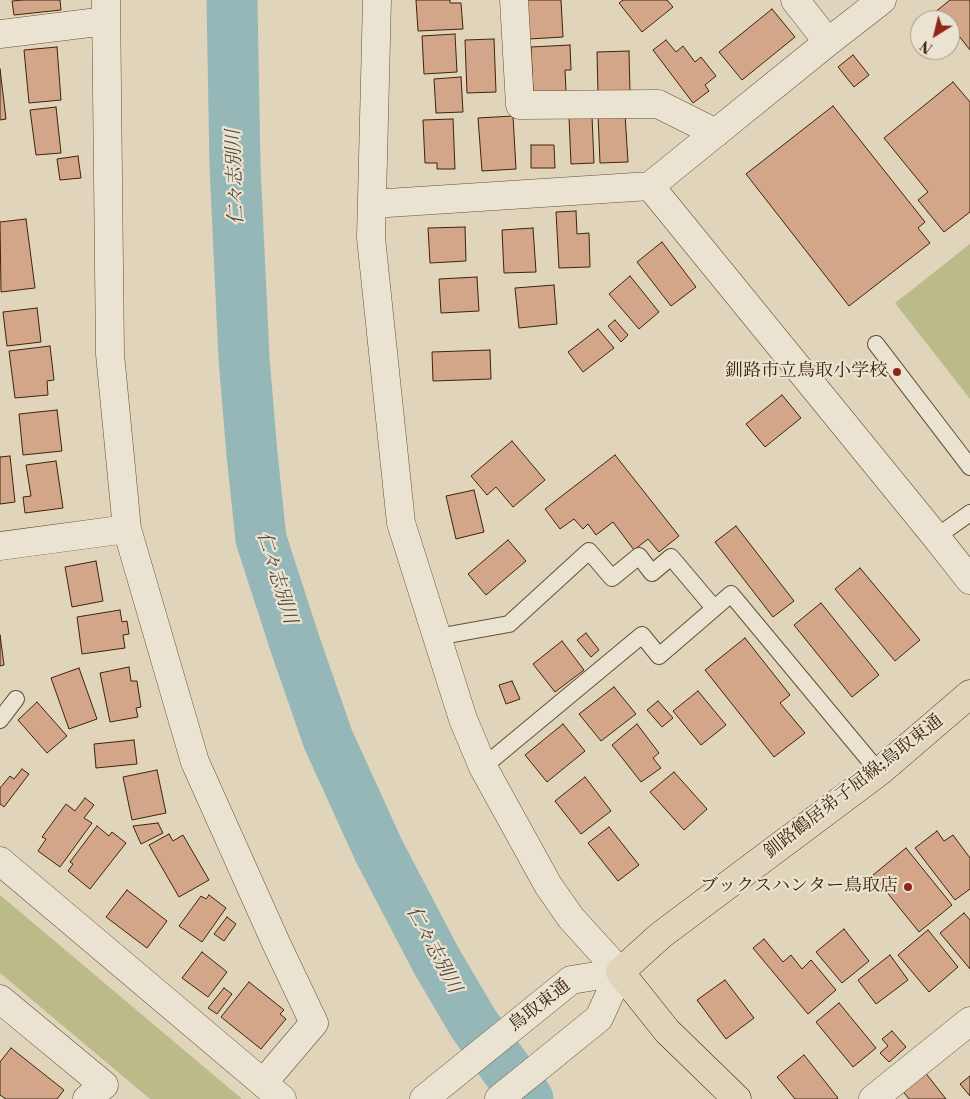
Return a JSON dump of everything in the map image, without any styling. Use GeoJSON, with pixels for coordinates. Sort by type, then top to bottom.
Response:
{"type":"FeatureCollection","features":[{"type":"Feature","properties":{"kind":"main road","name":"釧路鶴居弟子屈線;鳥取東通"},"geometry":{"type":"LineString","coordinates":[[620,972],[661,935],[879,772],[970,694]]}},
{"type":"Feature","properties":{"kind":"main road"},"geometry":{"type":"LineString","coordinates":[[620,972],[667,1030],[737,1099]]}},
{"type":"Feature","properties":{"kind":"street"},"geometry":{"type":"LineString","coordinates":[[377,0],[371,238],[400,523],[463,719],[484,767],[548,885],[571,918],[620,972],[599,1018],[500,1099]]}},
{"type":"Feature","properties":{"kind":"street"},"geometry":{"type":"LineString","coordinates":[[514,0],[520,105],[658,104],[716,133]]}},
{"type":"Feature","properties":{"kind":"street"},"geometry":{"type":"LineString","coordinates":[[795,0],[828,42]]}},
{"type":"Feature","properties":{"kind":"street"},"geometry":{"type":"LineString","coordinates":[[372,204],[650,186],[882,0]]}},
{"type":"Feature","properties":{"kind":"street"},"geometry":{"type":"LineString","coordinates":[[0,34],[106,11],[110,354],[127,529],[195,762],[314,1023],[272,1091],[0,861]]}},
{"type":"Feature","properties":{"kind":"street"},"geometry":{"type":"LineString","coordinates":[[650,186],[970,580]]}},
{"type":"Feature","properties":{"kind":"street"},"geometry":{"type":"LineString","coordinates":[[0,546],[127,529]]}},
{"type":"Feature","properties":{"kind":"street","name":"鳥取東通"},"geometry":{"type":"LineString","coordinates":[[424,1099],[571,980],[620,972]]}},
{"type":"Feature","properties":{"kind":"street"},"geometry":{"type":"LineString","coordinates":[[0,999],[104,1085],[87,1099]]}},
{"type":"Feature","properties":{"kind":"street"},"geometry":{"type":"LineString","coordinates":[[873,1099],[970,1021]]}},
{"type":"Feature","properties":{"kind":"lane"},"geometry":{"type":"LineString","coordinates":[[876,344],[970,467]]}},
{"type":"Feature","properties":{"kind":"lane"},"geometry":{"type":"LineString","coordinates":[[936,537],[970,513]]}},
{"type":"Feature","properties":{"kind":"lane"},"geometry":{"type":"LineString","coordinates":[[437,637],[509,624],[589,551],[612,578],[640,556],[652,573],[671,557],[714,608]]}},
{"type":"Feature","properties":{"kind":"lane"},"geometry":{"type":"LineString","coordinates":[[484,767],[642,635],[659,656],[731,594],[879,772]]}},
{"type":"Feature","properties":{"kind":"lane"},"geometry":{"type":"LineString","coordinates":[[0,720],[16,699]]}},
{"type":"Feature","properties":{"kind":"green space"},"geometry":{"type":"Polygon","coordinates":[[[970,244],[970,399],[895,303],[970,244]]]}},
{"type":"Feature","properties":{"kind":"green space"},"geometry":{"type":"Polygon","coordinates":[[[0,895],[242,1099],[150,1099],[0,973],[0,895]]]}},
{"type":"Feature","properties":{"kind":"building"},"geometry":{"type":"Polygon","coordinates":[[[60,0],[61,10],[14,15],[12,1],[60,0]]]}},
{"type":"Feature","properties":{"kind":"building"},"geometry":{"type":"Polygon","coordinates":[[[416,0],[450,0],[450,3],[461,3],[463,29],[418,31],[416,0]]]}},
{"type":"Feature","properties":{"kind":"building"},"geometry":{"type":"Polygon","coordinates":[[[527,0],[561,0],[563,37],[529,39],[527,0]]]}},
{"type":"Feature","properties":{"kind":"building"},"geometry":{"type":"Polygon","coordinates":[[[623,0],[667,0],[673,7],[642,32],[619,3],[623,0]]]}},
{"type":"Feature","properties":{"kind":"building"},"geometry":{"type":"Polygon","coordinates":[[[950,0],[970,0],[970,50],[960,37],[960,10],[938,10],[950,0]]]}},
{"type":"Feature","properties":{"kind":"building"},"geometry":{"type":"Polygon","coordinates":[[[772,9],[795,37],[742,80],[719,52],[772,9]]]}},
{"type":"Feature","properties":{"kind":"building"},"geometry":{"type":"Polygon","coordinates":[[[455,34],[457,72],[424,74],[422,36],[455,34]]]}},
{"type":"Feature","properties":{"kind":"building"},"geometry":{"type":"Polygon","coordinates":[[[494,39],[496,92],[467,93],[465,40],[494,39]]]}},
{"type":"Feature","properties":{"kind":"building"},"geometry":{"type":"Polygon","coordinates":[[[666,40],[676,52],[683,46],[695,62],[701,57],[716,76],[705,85],[709,91],[693,103],[653,50],[666,40]]]}},
{"type":"Feature","properties":{"kind":"building"},"geometry":{"type":"Polygon","coordinates":[[[570,45],[571,70],[565,70],[566,91],[533,92],[531,47],[570,45]]]}},
{"type":"Feature","properties":{"kind":"building"},"geometry":{"type":"Polygon","coordinates":[[[57,47],[61,100],[29,103],[24,50],[57,47]]]}},
{"type":"Feature","properties":{"kind":"building"},"geometry":{"type":"Polygon","coordinates":[[[629,51],[630,93],[598,94],[597,52],[629,51]]]}},
{"type":"Feature","properties":{"kind":"building"},"geometry":{"type":"Polygon","coordinates":[[[853,55],[869,75],[854,87],[838,67],[853,55]]]}},
{"type":"Feature","properties":{"kind":"building"},"geometry":{"type":"Polygon","coordinates":[[[0,69],[6,119],[0,120],[0,69]]]}},
{"type":"Feature","properties":{"kind":"building"},"geometry":{"type":"Polygon","coordinates":[[[461,77],[463,112],[436,113],[434,79],[461,77]]]}},
{"type":"Feature","properties":{"kind":"building"},"geometry":{"type":"Polygon","coordinates":[[[953,82],[970,102],[970,212],[944,232],[918,200],[928,192],[884,138],[953,82]]]}},
{"type":"Feature","properties":{"kind":"building"},"geometry":{"type":"Polygon","coordinates":[[[833,106],[925,222],[918,228],[930,243],[849,306],[746,174],[833,106]]]}},
{"type":"Feature","properties":{"kind":"building"},"geometry":{"type":"Polygon","coordinates":[[[56,107],[61,153],[36,155],[30,110],[56,107]]]}},
{"type":"Feature","properties":{"kind":"building"},"geometry":{"type":"Polygon","coordinates":[[[625,114],[628,162],[600,163],[598,115],[625,114]]]}},
{"type":"Feature","properties":{"kind":"building"},"geometry":{"type":"Polygon","coordinates":[[[513,116],[516,169],[482,171],[478,118],[513,116]]]}},
{"type":"Feature","properties":{"kind":"building"},"geometry":{"type":"Polygon","coordinates":[[[592,116],[594,163],[571,164],[569,117],[592,116]]]}},
{"type":"Feature","properties":{"kind":"building"},"geometry":{"type":"Polygon","coordinates":[[[453,119],[455,169],[437,169],[437,163],[425,163],[423,120],[453,119]]]}},
{"type":"Feature","properties":{"kind":"building"},"geometry":{"type":"Polygon","coordinates":[[[531,145],[554,145],[555,168],[531,168],[531,145]]]}},
{"type":"Feature","properties":{"kind":"building"},"geometry":{"type":"Polygon","coordinates":[[[78,156],[81,178],[60,180],[57,159],[78,156]]]}},
{"type":"Feature","properties":{"kind":"building"},"geometry":{"type":"Polygon","coordinates":[[[576,211],[577,234],[589,233],[590,267],[559,268],[556,212],[576,211]]]}},
{"type":"Feature","properties":{"kind":"building"},"geometry":{"type":"Polygon","coordinates":[[[26,219],[35,288],[1,292],[0,222],[26,219]]]}},
{"type":"Feature","properties":{"kind":"building"},"geometry":{"type":"Polygon","coordinates":[[[465,227],[466,261],[430,263],[428,228],[465,227]]]}},
{"type":"Feature","properties":{"kind":"building"},"geometry":{"type":"Polygon","coordinates":[[[533,228],[536,272],[504,273],[502,230],[533,228]]]}},
{"type":"Feature","properties":{"kind":"building"},"geometry":{"type":"Polygon","coordinates":[[[662,242],[696,287],[671,306],[637,262],[662,242]]]}},
{"type":"Feature","properties":{"kind":"building"},"geometry":{"type":"Polygon","coordinates":[[[630,276],[659,312],[639,329],[609,294],[630,276]]]}},
{"type":"Feature","properties":{"kind":"building"},"geometry":{"type":"Polygon","coordinates":[[[477,277],[479,311],[441,313],[439,279],[477,277]]]}},
{"type":"Feature","properties":{"kind":"building"},"geometry":{"type":"Polygon","coordinates":[[[554,285],[557,324],[519,328],[515,288],[554,285]]]}},
{"type":"Feature","properties":{"kind":"building"},"geometry":{"type":"Polygon","coordinates":[[[37,308],[41,342],[7,346],[3,312],[37,308]]]}},
{"type":"Feature","properties":{"kind":"building"},"geometry":{"type":"Polygon","coordinates":[[[615,320],[628,335],[621,342],[608,326],[615,320]]]}},
{"type":"Feature","properties":{"kind":"building"},"geometry":{"type":"Polygon","coordinates":[[[598,329],[614,348],[583,372],[568,352],[598,329]]]}},
{"type":"Feature","properties":{"kind":"building"},"geometry":{"type":"Polygon","coordinates":[[[50,346],[54,380],[47,381],[48,395],[15,398],[9,351],[50,346]]]}},
{"type":"Feature","properties":{"kind":"building"},"geometry":{"type":"Polygon","coordinates":[[[490,350],[491,379],[433,381],[432,352],[490,350]]]}},
{"type":"Feature","properties":{"kind":"building"},"geometry":{"type":"Polygon","coordinates":[[[782,395],[801,418],[765,447],[746,424],[782,395]]]}},
{"type":"Feature","properties":{"kind":"building"},"geometry":{"type":"Polygon","coordinates":[[[57,410],[62,451],[23,455],[19,414],[57,410]]]}},
{"type":"Feature","properties":{"kind":"building"},"geometry":{"type":"Polygon","coordinates":[[[512,441],[545,480],[513,507],[496,487],[487,495],[471,476],[512,441]]]}},
{"type":"Feature","properties":{"kind":"building"},"geometry":{"type":"Polygon","coordinates":[[[615,455],[679,536],[659,552],[648,539],[634,550],[613,522],[596,535],[588,524],[583,529],[574,519],[560,529],[545,509],[615,455]]]}},
{"type":"Feature","properties":{"kind":"building"},"geometry":{"type":"Polygon","coordinates":[[[10,456],[15,502],[0,504],[0,457],[10,456]]]}},
{"type":"Feature","properties":{"kind":"building"},"geometry":{"type":"Polygon","coordinates":[[[56,461],[63,508],[25,513],[23,497],[31,496],[26,465],[56,461]]]}},
{"type":"Feature","properties":{"kind":"building"},"geometry":{"type":"Polygon","coordinates":[[[474,490],[484,532],[456,539],[446,496],[474,490]]]}},
{"type":"Feature","properties":{"kind":"building"},"geometry":{"type":"Polygon","coordinates":[[[736,526],[794,601],[773,617],[715,542],[736,526]]]}},
{"type":"Feature","properties":{"kind":"building"},"geometry":{"type":"Polygon","coordinates":[[[508,540],[526,561],[486,595],[468,574],[508,540]]]}},
{"type":"Feature","properties":{"kind":"building"},"geometry":{"type":"Polygon","coordinates":[[[96,561],[103,601],[72,607],[65,567],[96,561]]]}},
{"type":"Feature","properties":{"kind":"building"},"geometry":{"type":"Polygon","coordinates":[[[860,568],[920,640],[895,661],[835,589],[860,568]]]}},
{"type":"Feature","properties":{"kind":"building"},"geometry":{"type":"Polygon","coordinates":[[[821,603],[879,675],[852,697],[794,625],[821,603]]]}},
{"type":"Feature","properties":{"kind":"building"},"geometry":{"type":"Polygon","coordinates":[[[120,610],[122,622],[127,621],[129,634],[123,635],[125,648],[82,654],[77,617],[120,610]]]}},
{"type":"Feature","properties":{"kind":"building"},"geometry":{"type":"Polygon","coordinates":[[[586,633],[599,650],[591,657],[577,640],[586,633]]]}},
{"type":"Feature","properties":{"kind":"building"},"geometry":{"type":"Polygon","coordinates":[[[0,635],[4,665],[0,666],[0,635]]]}},
{"type":"Feature","properties":{"kind":"building"},"geometry":{"type":"Polygon","coordinates":[[[745,638],[790,695],[780,703],[805,733],[774,757],[705,670],[745,638]]]}},
{"type":"Feature","properties":{"kind":"building"},"geometry":{"type":"Polygon","coordinates":[[[562,641],[584,670],[555,692],[533,664],[562,641]]]}},
{"type":"Feature","properties":{"kind":"building"},"geometry":{"type":"Polygon","coordinates":[[[129,667],[131,681],[137,681],[141,707],[136,708],[138,717],[110,722],[100,673],[129,667]]]}},
{"type":"Feature","properties":{"kind":"building"},"geometry":{"type":"Polygon","coordinates":[[[79,668],[97,719],[69,729],[51,678],[79,668]]]}},
{"type":"Feature","properties":{"kind":"building"},"geometry":{"type":"Polygon","coordinates":[[[512,681],[520,699],[506,704],[499,685],[512,681]]]}},
{"type":"Feature","properties":{"kind":"building"},"geometry":{"type":"Polygon","coordinates":[[[614,687],[636,714],[601,741],[579,714],[614,687]]]}},
{"type":"Feature","properties":{"kind":"building"},"geometry":{"type":"Polygon","coordinates":[[[698,691],[726,725],[701,745],[673,711],[698,691]]]}},
{"type":"Feature","properties":{"kind":"building"},"geometry":{"type":"Polygon","coordinates":[[[658,701],[673,718],[662,727],[647,710],[658,701]]]}},
{"type":"Feature","properties":{"kind":"building"},"geometry":{"type":"Polygon","coordinates":[[[37,702],[67,736],[47,753],[18,720],[37,702]]]}},
{"type":"Feature","properties":{"kind":"building"},"geometry":{"type":"Polygon","coordinates":[[[563,724],[585,751],[547,782],[525,755],[563,724]]]}},
{"type":"Feature","properties":{"kind":"building"},"geometry":{"type":"Polygon","coordinates":[[[637,724],[659,753],[653,758],[661,768],[641,782],[612,745],[637,724]]]}},
{"type":"Feature","properties":{"kind":"building"},"geometry":{"type":"Polygon","coordinates":[[[134,740],[137,764],[96,768],[94,744],[134,740]]]}},
{"type":"Feature","properties":{"kind":"building"},"geometry":{"type":"Polygon","coordinates":[[[22,769],[29,774],[4,807],[0,804],[0,788],[10,776],[14,779],[22,769]]]}},
{"type":"Feature","properties":{"kind":"building"},"geometry":{"type":"Polygon","coordinates":[[[157,770],[166,813],[132,820],[123,777],[157,770]]]}},
{"type":"Feature","properties":{"kind":"building"},"geometry":{"type":"Polygon","coordinates":[[[674,772],[707,809],[684,830],[650,792],[674,772]]]}},
{"type":"Feature","properties":{"kind":"building"},"geometry":{"type":"Polygon","coordinates":[[[585,777],[611,811],[581,834],[555,801],[585,777]]]}},
{"type":"Feature","properties":{"kind":"building"},"geometry":{"type":"Polygon","coordinates":[[[85,798],[94,805],[84,818],[92,823],[60,867],[38,851],[46,839],[42,837],[66,804],[75,811],[85,798]]]}},
{"type":"Feature","properties":{"kind":"building"},"geometry":{"type":"Polygon","coordinates":[[[158,823],[163,833],[141,844],[133,826],[158,823]]]}},
{"type":"Feature","properties":{"kind":"building"},"geometry":{"type":"Polygon","coordinates":[[[97,826],[109,836],[112,832],[126,843],[90,889],[68,871],[73,864],[70,862],[97,826]]]}},
{"type":"Feature","properties":{"kind":"building"},"geometry":{"type":"Polygon","coordinates":[[[609,827],[639,865],[618,881],[588,843],[609,827]]]}},
{"type":"Feature","properties":{"kind":"building"},"geometry":{"type":"Polygon","coordinates":[[[937,831],[944,841],[953,835],[970,858],[970,889],[955,900],[915,848],[937,831]]]}},
{"type":"Feature","properties":{"kind":"building"},"geometry":{"type":"Polygon","coordinates":[[[169,834],[173,841],[183,835],[209,880],[179,897],[149,845],[169,834]]]}},
{"type":"Feature","properties":{"kind":"building"},"geometry":{"type":"Polygon","coordinates":[[[906,848],[952,905],[919,932],[873,875],[906,848]]]}},
{"type":"Feature","properties":{"kind":"building"},"geometry":{"type":"Polygon","coordinates":[[[127,890],[167,921],[147,948],[106,917],[127,890]]]}},
{"type":"Feature","properties":{"kind":"building"},"geometry":{"type":"Polygon","coordinates":[[[209,895],[226,908],[202,942],[179,926],[201,896],[206,899],[209,895]]]}},
{"type":"Feature","properties":{"kind":"building"},"geometry":{"type":"Polygon","coordinates":[[[964,913],[970,920],[970,969],[940,933],[964,913]]]}},
{"type":"Feature","properties":{"kind":"building"},"geometry":{"type":"Polygon","coordinates":[[[227,917],[236,924],[224,941],[214,934],[227,917]]]}},
{"type":"Feature","properties":{"kind":"building"},"geometry":{"type":"Polygon","coordinates":[[[844,929],[869,961],[842,983],[816,952],[844,929]]]}},
{"type":"Feature","properties":{"kind":"building"},"geometry":{"type":"Polygon","coordinates":[[[928,930],[958,967],[929,992],[898,955],[928,930]]]}},
{"type":"Feature","properties":{"kind":"building"},"geometry":{"type":"Polygon","coordinates":[[[764,939],[783,962],[791,955],[802,969],[811,960],[836,990],[808,1014],[753,948],[764,939]]]}},
{"type":"Feature","properties":{"kind":"building"},"geometry":{"type":"Polygon","coordinates":[[[202,952],[227,972],[208,997],[182,978],[202,952]]]}},
{"type":"Feature","properties":{"kind":"building"},"geometry":{"type":"Polygon","coordinates":[[[890,955],[908,980],[876,1004],[858,980],[890,955]]]}},
{"type":"Feature","properties":{"kind":"building"},"geometry":{"type":"Polygon","coordinates":[[[725,980],[754,1018],[726,1039],[697,1000],[725,980]]]}},
{"type":"Feature","properties":{"kind":"building"},"geometry":{"type":"Polygon","coordinates":[[[249,982],[284,1010],[280,1014],[286,1019],[261,1049],[221,1017],[249,982]]]}},
{"type":"Feature","properties":{"kind":"building"},"geometry":{"type":"Polygon","coordinates":[[[224,988],[232,994],[217,1014],[208,1008],[224,988]]]}},
{"type":"Feature","properties":{"kind":"building"},"geometry":{"type":"Polygon","coordinates":[[[839,1003],[876,1048],[853,1067],[816,1022],[839,1003]]]}},
{"type":"Feature","properties":{"kind":"building"},"geometry":{"type":"Polygon","coordinates":[[[892,1031],[906,1047],[889,1062],[880,1053],[888,1046],[882,1039],[892,1031]]]}},
{"type":"Feature","properties":{"kind":"building"},"geometry":{"type":"Polygon","coordinates":[[[11,1048],[64,1090],[57,1099],[6,1099],[0,1095],[0,1062],[11,1048]]]}},
{"type":"Feature","properties":{"kind":"building"},"geometry":{"type":"Polygon","coordinates":[[[804,1055],[837,1099],[795,1099],[777,1077],[804,1055]]]}},
{"type":"Feature","properties":{"kind":"building"},"geometry":{"type":"Polygon","coordinates":[[[924,1071],[946,1099],[909,1099],[901,1089],[924,1071]]]}},
{"type":"Feature","properties":{"kind":"building"},"geometry":{"type":"Polygon","coordinates":[[[970,1076],[970,1096],[960,1084],[970,1076]]]}},
{"type":"Feature","properties":{"kind":"waterway","name":"仁々志別川"},"geometry":{"type":"LineString","coordinates":[[232,0],[235,166],[244,358],[261,539],[328,739],[379,851],[436,960],[473,1023],[528,1099]]}},
{"type":"Feature","properties":{"kind":"place","name":"釧路市立鳥取小学校"},"geometry":{"type":"Point","coordinates":[897,372]}},
{"type":"Feature","properties":{"kind":"place","name":"ブックスハンター鳥取店"},"geometry":{"type":"Point","coordinates":[908,887]}}]}
